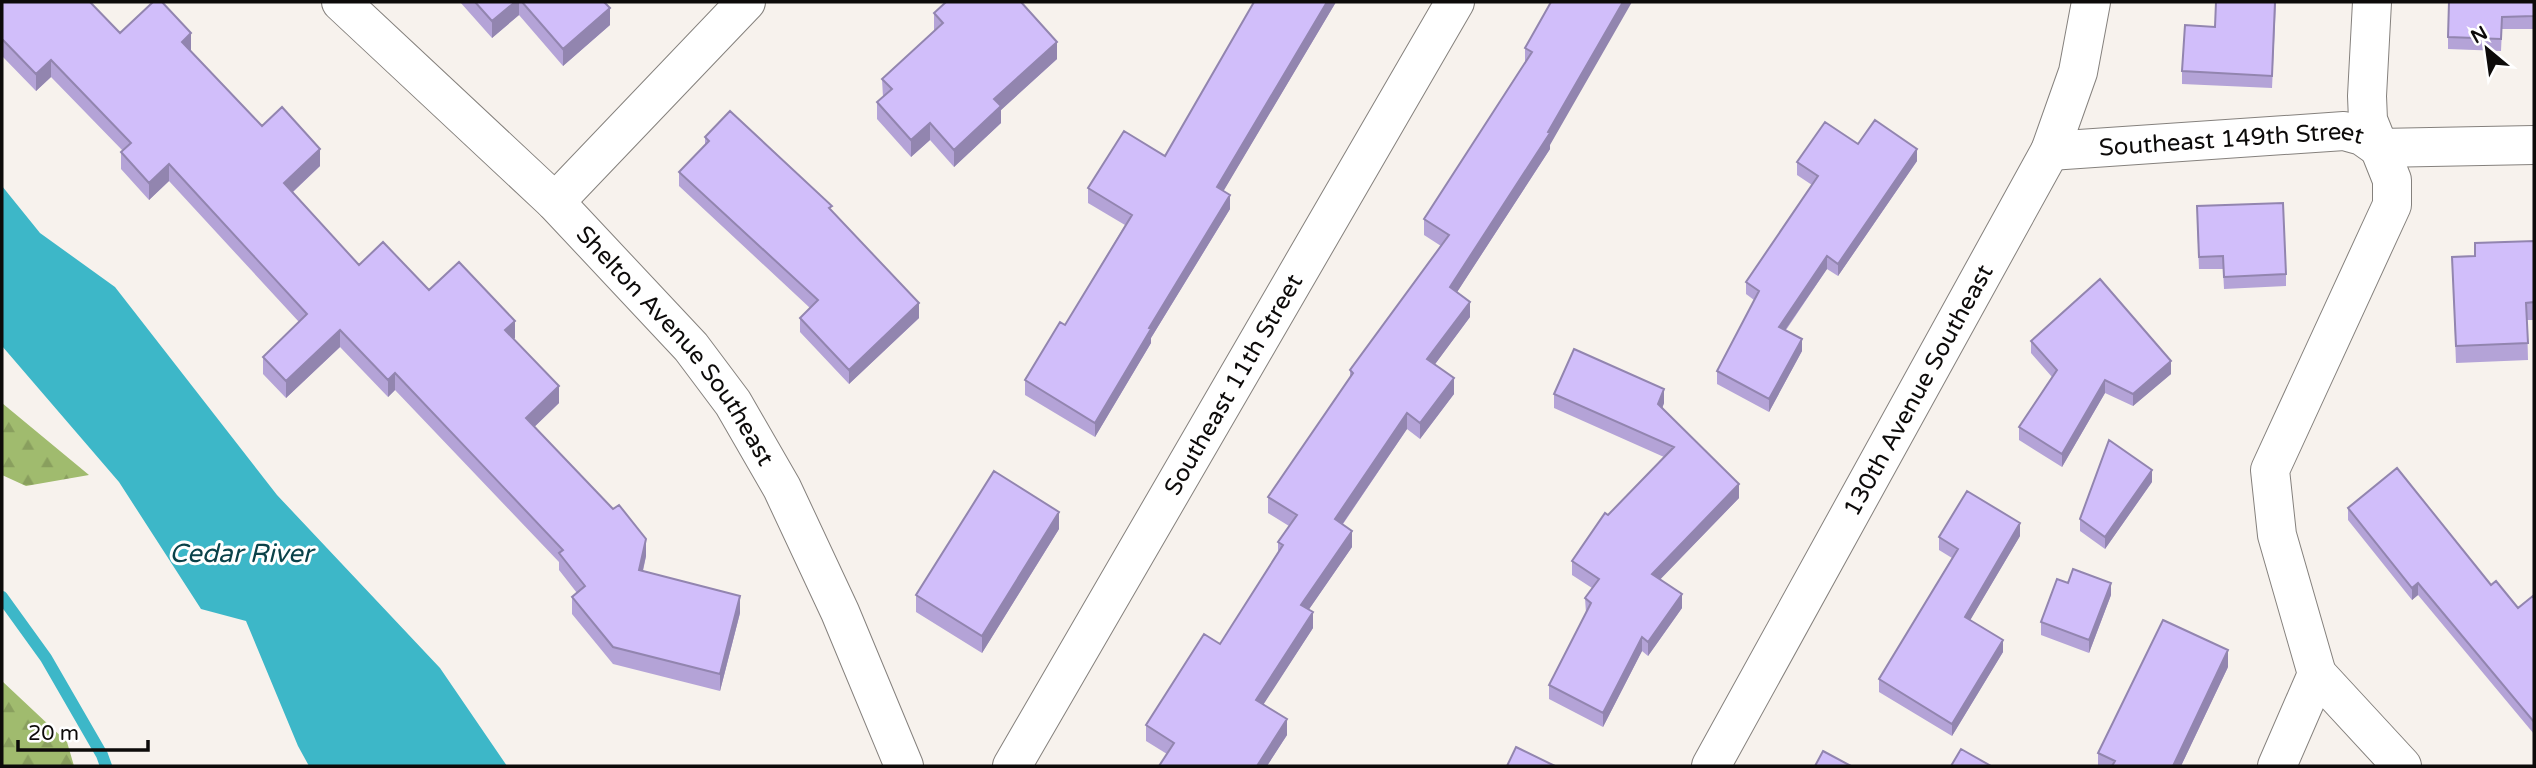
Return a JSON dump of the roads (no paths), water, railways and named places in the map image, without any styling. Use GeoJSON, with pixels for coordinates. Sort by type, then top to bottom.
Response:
{"type":"FeatureCollection","features":[{"type":"Feature","properties":{"kind":"street","name":"Shelton Avenue Southeast"},"geometry":{"type":"LineString","coordinates":[[341,2],[555,202],[691,347],[733,403],[782,488],[823,574],[904,766]]}},
{"type":"Feature","properties":{"kind":"street"},"geometry":{"type":"LineString","coordinates":[[555,202],[746,2]]}},
{"type":"Feature","properties":{"kind":"street","name":"Southeast 11th Street"},"geometry":{"type":"LineString","coordinates":[[1012,766],[1455,2]]}},
{"type":"Feature","properties":{"kind":"street","name":"130th Avenue Southeast"},"geometry":{"type":"LineString","coordinates":[[1711,766],[2050,151],[2078,72],[2091,2]]}},
{"type":"Feature","properties":{"kind":"street"},"geometry":{"type":"LineString","coordinates":[[2372,2],[2368,120],[2392,180],[2392,205],[2270,470],[2277,535],[2317,674],[2402,766]]}},
{"type":"Feature","properties":{"kind":"street","name":"Southeast 149th Street"},"geometry":{"type":"LineString","coordinates":[[2050,151],[2344,131],[2362,136],[2379,148],[2534,145]]}},
{"type":"Feature","properties":{"kind":"street"},"geometry":{"type":"LineString","coordinates":[[2277,766],[2317,674]]}},
{"type":"Feature","properties":{"kind":"water","name":"Cedar River"},"geometry":{"type":"Polygon","coordinates":[[[2,186],[40,233],[115,287],[277,495],[440,668],[507,766],[309,766],[298,746],[246,621],[201,609],[119,482],[2,346],[2,186]]]}},
{"type":"Feature","properties":{"kind":"waterway"},"geometry":{"type":"LineString","coordinates":[[2,597],[46,658],[106,766]]}}]}
